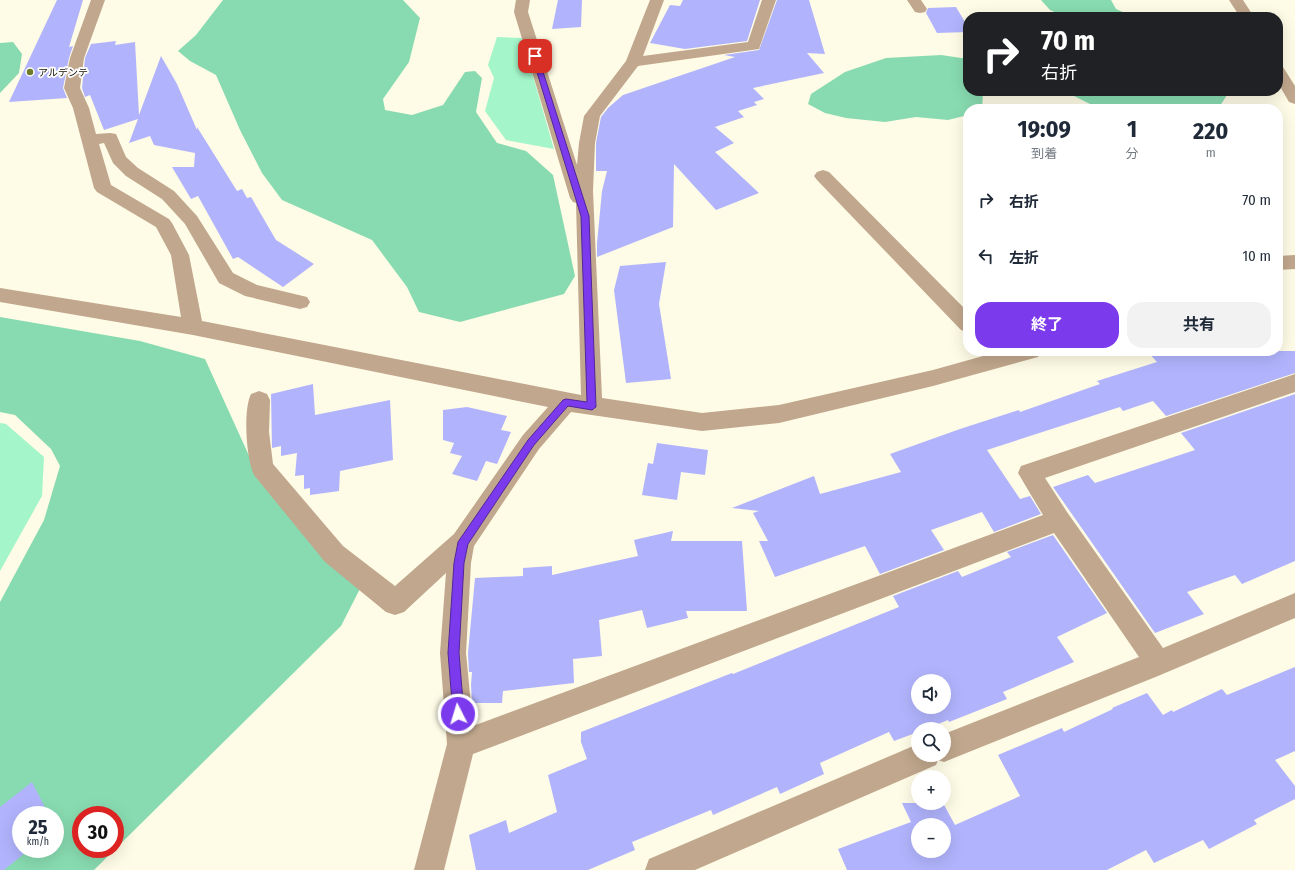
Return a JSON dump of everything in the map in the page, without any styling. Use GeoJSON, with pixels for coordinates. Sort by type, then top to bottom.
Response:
{"type":"FeatureCollection","features":[{"type":"Feature","properties":{"kind":"street"},"geometry":{"type":"LineString","coordinates":[[98,0],[76,58],[72,88],[81,108],[104,188],[163,223],[180,255],[193,327]]}},
{"type":"Feature","properties":{"kind":"street"},"geometry":{"type":"LineString","coordinates":[[523,0],[521,12],[585,216]]}},
{"type":"Feature","properties":{"kind":"street"},"geometry":{"type":"LineString","coordinates":[[592,407],[584,190],[587,143],[592,116],[634,62],[657,0]]}},
{"type":"Feature","properties":{"kind":"street"},"geometry":{"type":"LineString","coordinates":[[634,62],[754,46],[769,0]]}},
{"type":"Feature","properties":{"kind":"street"},"geometry":{"type":"LineString","coordinates":[[1236,0],[1244,12]]}},
{"type":"Feature","properties":{"kind":"street"},"geometry":{"type":"LineString","coordinates":[[1283,79],[1295,99]]}},
{"type":"Feature","properties":{"kind":"street"},"geometry":{"type":"LineString","coordinates":[[90,139],[110,138],[119,159],[132,172],[168,195],[191,220],[226,278],[252,291],[300,302]]}},
{"type":"Feature","properties":{"kind":"street"},"geometry":{"type":"LineString","coordinates":[[823,176],[963,320]]}},
{"type":"Feature","properties":{"kind":"street"},"geometry":{"type":"LineString","coordinates":[[1283,263],[1295,262]]}},
{"type":"Feature","properties":{"kind":"street"},"geometry":{"type":"LineString","coordinates":[[0,295],[193,327],[592,407],[702,422],[779,414],[933,378],[995,356]]}},
{"type":"Feature","properties":{"kind":"street"},"geometry":{"type":"LineString","coordinates":[[1158,663],[1059,520],[1029,473],[1295,383]]}},
{"type":"Feature","properties":{"kind":"street"},"geometry":{"type":"LineString","coordinates":[[258,400],[258,432],[262,468],[334,554],[395,603],[463,542],[531,442],[566,402]]}},
{"type":"Feature","properties":{"kind":"street"},"geometry":{"type":"LineString","coordinates":[[461,744],[1059,520]]}},
{"type":"Feature","properties":{"kind":"street"},"geometry":{"type":"LineString","coordinates":[[429,870],[461,744],[453,653],[459,563],[463,542]]}},
{"type":"Feature","properties":{"kind":"street"},"geometry":{"type":"LineString","coordinates":[[951,745],[1158,663],[1295,605]]}},
{"type":"Feature","properties":{"kind":"street"},"geometry":{"type":"LineString","coordinates":[[660,870],[911,761]]}},
{"type":"Feature","properties":{"kind":"green space"},"geometry":{"type":"Polygon","coordinates":[[[223,0],[403,0],[420,18],[409,62],[383,99],[385,110],[412,115],[443,105],[465,72],[475,71],[482,78],[476,112],[497,143],[526,151],[553,175],[575,276],[564,294],[460,322],[419,312],[407,287],[372,240],[282,200],[262,173],[240,130],[216,75],[190,61],[178,51],[196,35],[223,0]]]}},
{"type":"Feature","properties":{"kind":"green space"},"geometry":{"type":"Polygon","coordinates":[[[1041,0],[1111,0],[1116,9],[1123,12],[1054,12],[1050,10],[1041,0]]]}},
{"type":"Feature","properties":{"kind":"green space"},"geometry":{"type":"Polygon","coordinates":[[[497,37],[522,38],[554,149],[506,140],[485,111],[494,78],[488,65],[497,37]]]}},
{"type":"Feature","properties":{"kind":"green space"},"geometry":{"type":"Polygon","coordinates":[[[13,42],[22,54],[19,73],[0,93],[0,43],[13,42]]]}},
{"type":"Feature","properties":{"kind":"green space"},"geometry":{"type":"Polygon","coordinates":[[[941,55],[963,58],[963,96],[983,96],[982,104],[963,104],[963,116],[948,120],[916,117],[885,122],[846,118],[825,113],[808,104],[811,94],[845,72],[886,58],[941,55]]]}},
{"type":"Feature","properties":{"kind":"green space"},"geometry":{"type":"Polygon","coordinates":[[[1074,96],[1226,96],[1221,104],[1090,104],[1074,96]]]}},
{"type":"Feature","properties":{"kind":"green space"},"geometry":{"type":"Polygon","coordinates":[[[0,317],[140,341],[205,359],[256,471],[367,575],[341,626],[124,840],[124,806],[72,806],[72,858],[106,858],[94,870],[0,870],[0,602],[44,520],[60,466],[51,449],[15,415],[0,412],[0,317]]]}},
{"type":"Feature","properties":{"kind":"green space"},"geometry":{"type":"Polygon","coordinates":[[[0,423],[6,424],[44,457],[42,496],[0,571],[0,423]]]}},
{"type":"Feature","properties":{"kind":"building"},"geometry":{"type":"Polygon","coordinates":[[[57,0],[83,0],[69,47],[73,46],[63,88],[67,98],[9,102],[57,0]]]}},
{"type":"Feature","properties":{"kind":"building"},"geometry":{"type":"Polygon","coordinates":[[[558,0],[582,0],[581,27],[552,29],[558,0]]]}},
{"type":"Feature","properties":{"kind":"building"},"geometry":{"type":"Polygon","coordinates":[[[683,0],[760,0],[747,41],[685,49],[650,43],[670,5],[680,6],[683,0]]]}},
{"type":"Feature","properties":{"kind":"building"},"geometry":{"type":"Polygon","coordinates":[[[777,0],[809,0],[825,54],[807,53],[824,73],[753,88],[764,99],[754,102],[757,105],[738,111],[744,117],[715,127],[734,143],[715,152],[759,193],[716,210],[674,164],[673,227],[597,257],[602,191],[607,171],[596,171],[596,143],[601,117],[608,108],[623,95],[735,57],[724,55],[759,50],[777,0]]]}},
{"type":"Feature","properties":{"kind":"building"},"geometry":{"type":"Polygon","coordinates":[[[956,7],[963,19],[963,32],[937,33],[926,13],[928,8],[956,7]]]}},
{"type":"Feature","properties":{"kind":"building"},"geometry":{"type":"Polygon","coordinates":[[[116,41],[115,45],[135,42],[139,115],[161,56],[177,84],[197,130],[197,127],[237,191],[242,189],[247,198],[251,197],[276,240],[314,264],[283,287],[238,257],[233,259],[198,196],[191,199],[172,167],[194,167],[195,153],[154,145],[150,136],[129,143],[138,119],[104,130],[90,95],[85,97],[82,88],[85,58],[91,44],[116,41]]]}},
{"type":"Feature","properties":{"kind":"building"},"geometry":{"type":"Polygon","coordinates":[[[666,262],[659,304],[671,379],[626,383],[614,290],[620,266],[666,262]]]}},
{"type":"Feature","properties":{"kind":"building"},"geometry":{"type":"Polygon","coordinates":[[[1283,351],[1295,351],[1295,373],[1166,416],[1153,401],[1123,411],[1120,407],[987,450],[1020,499],[1030,496],[1041,514],[994,532],[982,512],[931,530],[944,550],[880,574],[865,546],[775,577],[759,541],[768,541],[753,513],[759,511],[732,508],[814,476],[820,494],[901,472],[890,454],[960,429],[1019,410],[1020,412],[1100,384],[1097,381],[1157,362],[1152,356],[1283,356],[1283,351]]]}},
{"type":"Feature","properties":{"kind":"building"},"geometry":{"type":"Polygon","coordinates":[[[313,384],[315,415],[390,400],[393,460],[340,471],[339,491],[310,495],[310,488],[304,489],[304,475],[295,476],[297,453],[281,456],[281,446],[272,448],[271,394],[313,384]]]}},
{"type":"Feature","properties":{"kind":"building"},"geometry":{"type":"Polygon","coordinates":[[[1295,394],[1295,561],[1242,584],[1235,575],[1187,592],[1204,614],[1155,633],[1053,487],[1088,475],[1095,483],[1195,450],[1181,433],[1295,394]]]}},
{"type":"Feature","properties":{"kind":"building"},"geometry":{"type":"Polygon","coordinates":[[[467,407],[507,416],[501,430],[511,432],[497,464],[486,461],[477,481],[452,474],[462,456],[450,453],[454,443],[443,440],[443,410],[467,407]]]}},
{"type":"Feature","properties":{"kind":"building"},"geometry":{"type":"Polygon","coordinates":[[[657,443],[708,450],[705,475],[681,472],[677,500],[642,495],[648,463],[653,464],[657,443]]]}},
{"type":"Feature","properties":{"kind":"building"},"geometry":{"type":"Polygon","coordinates":[[[673,531],[671,541],[742,541],[747,611],[686,611],[688,618],[647,628],[642,610],[599,620],[602,656],[573,659],[574,683],[503,691],[502,703],[472,703],[472,672],[469,672],[468,653],[475,578],[523,576],[523,568],[552,566],[552,575],[638,556],[634,540],[673,531]]]}},
{"type":"Feature","properties":{"kind":"building"},"geometry":{"type":"Polygon","coordinates":[[[1053,535],[1107,613],[1057,637],[1074,662],[1003,692],[1007,699],[949,722],[948,720],[943,722],[911,722],[911,735],[894,741],[889,732],[820,763],[824,774],[780,794],[777,787],[713,815],[711,810],[632,842],[635,850],[588,870],[476,870],[469,835],[506,820],[509,833],[557,812],[548,775],[587,759],[581,742],[581,732],[732,673],[733,674],[899,607],[893,596],[958,571],[962,577],[1011,557],[1007,552],[1053,535]]]}},
{"type":"Feature","properties":{"kind":"building"},"geometry":{"type":"Polygon","coordinates":[[[1295,667],[1295,751],[1275,760],[1295,786],[1295,799],[1254,820],[1257,824],[1209,849],[1203,840],[1154,863],[1146,850],[1107,870],[847,870],[838,849],[911,822],[902,803],[911,803],[911,810],[947,810],[955,825],[1020,796],[998,755],[1062,728],[1064,732],[1113,709],[1112,708],[1147,693],[1163,715],[1172,710],[1173,712],[1222,689],[1227,695],[1295,667]]]}},
{"type":"Feature","properties":{"kind":"building"},"geometry":{"type":"Polygon","coordinates":[[[32,782],[44,806],[12,806],[12,858],[19,858],[4,870],[0,870],[0,807],[32,782]]]}},
{"type":"Feature","properties":{"kind":"place","name":"アルデンテ"},"geometry":{"type":"Point","coordinates":[30,72]}},
{"type":"Feature","properties":{"kind":"route"},"geometry":{"type":"LineString","coordinates":[[458,714],[453,653],[459,563],[463,542],[531,442],[566,402],[592,407],[585,216],[535,56]]}}]}
